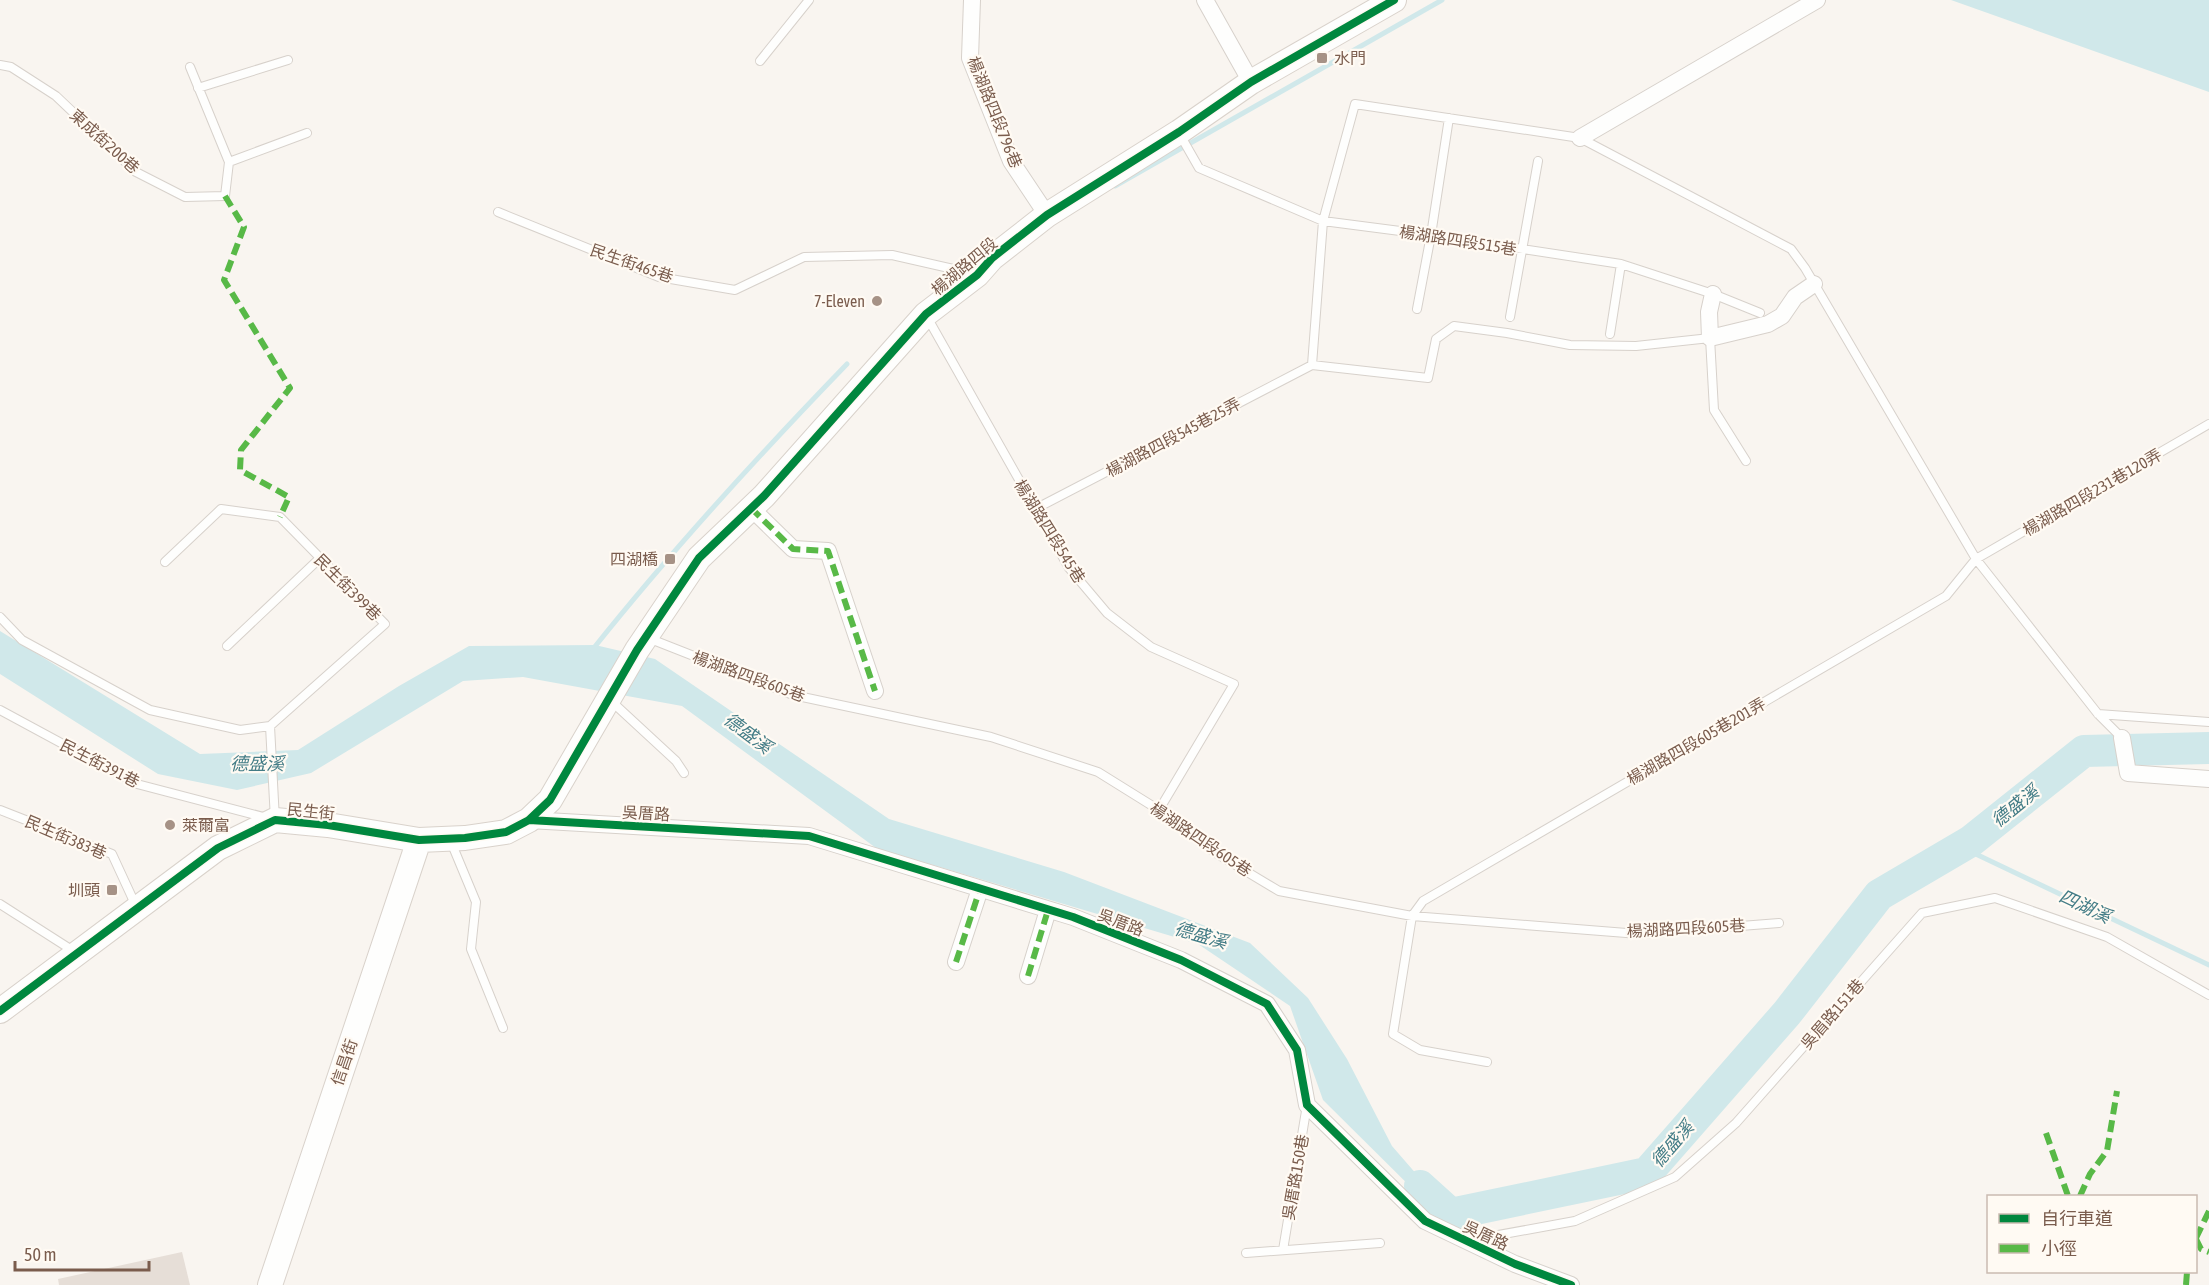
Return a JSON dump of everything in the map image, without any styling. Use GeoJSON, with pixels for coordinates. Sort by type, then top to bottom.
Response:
{"type":"FeatureCollection","features":[{"type":"Feature","properties":{"kind":"street","name":"楊湖路四段796巷"},"geometry":{"type":"LineString","coordinates":[[972,0],[970,58],[1011,161],[1047,215]]}},
{"type":"Feature","properties":{"kind":"street"},"geometry":{"type":"LineString","coordinates":[[1205,0],[1251,82]]}},
{"type":"Feature","properties":{"kind":"street","name":"楊湖路四段"},"geometry":{"type":"LineString","coordinates":[[641,643],[699,558],[751,508],[926,314],[977,275],[992,258],[1047,215],[1179,132],[1251,82],[1394,0]]}},
{"type":"Feature","properties":{"kind":"street"},"geometry":{"type":"LineString","coordinates":[[1580,138],[1817,0]]}},
{"type":"Feature","properties":{"kind":"street"},"geometry":{"type":"LineString","coordinates":[[1713,294],[1709,312],[1710,338],[1768,324],[1782,316],[1795,297],[1814,284]]}},
{"type":"Feature","properties":{"kind":"street"},"geometry":{"type":"LineString","coordinates":[[751,508],[793,549],[828,551],[874,691]]}},
{"type":"Feature","properties":{"kind":"street"},"geometry":{"type":"LineString","coordinates":[[607,698],[641,643]]}},
{"type":"Feature","properties":{"kind":"street","name":"民生街"},"geometry":{"type":"LineString","coordinates":[[0,1011],[218,848],[275,820],[328,825],[419,840],[450,839],[506,832],[529,820],[550,800],[607,698]]}},
{"type":"Feature","properties":{"kind":"street"},"geometry":{"type":"LineString","coordinates":[[2122,738],[2128,773],[2209,779]]}},
{"type":"Feature","properties":{"kind":"street","name":"吳厝路"},"geometry":{"type":"LineString","coordinates":[[529,820],[809,836],[1073,917],[1181,960],[1267,1005],[1297,1050],[1307,1105],[1425,1221],[1547,1280],[1571,1285]]}},
{"type":"Feature","properties":{"kind":"street","name":"信昌街"},"geometry":{"type":"LineString","coordinates":[[270,1285],[419,840]]}},
{"type":"Feature","properties":{"kind":"street"},"geometry":{"type":"LineString","coordinates":[[956,962],[980,889]]}},
{"type":"Feature","properties":{"kind":"street"},"geometry":{"type":"LineString","coordinates":[[1028,976],[1048,910]]}},
{"type":"Feature","properties":{"kind":"lane"},"geometry":{"type":"LineString","coordinates":[[760,61],[809,0]]}},
{"type":"Feature","properties":{"kind":"lane"},"geometry":{"type":"LineString","coordinates":[[198,88],[288,60]]}},
{"type":"Feature","properties":{"kind":"lane","name":"東成街200巷"},"geometry":{"type":"LineString","coordinates":[[0,65],[11,67],[56,96],[136,172],[185,197],[225,196],[228,162],[190,66]]}},
{"type":"Feature","properties":{"kind":"lane"},"geometry":{"type":"LineString","coordinates":[[1746,461],[1714,410],[1710,338],[1636,346],[1570,345],[1454,326],[1436,339],[1428,378],[1312,365],[1323,221],[1355,104],[1580,138],[1791,249],[1805,268],[1976,559],[2098,714],[2122,738]]}},
{"type":"Feature","properties":{"kind":"lane"},"geometry":{"type":"LineString","coordinates":[[1417,309],[1449,118]]}},
{"type":"Feature","properties":{"kind":"lane","name":"楊湖路四段515巷"},"geometry":{"type":"LineString","coordinates":[[1179,132],[1199,168],[1323,221],[1621,264],[1713,294],[1760,313]]}},
{"type":"Feature","properties":{"kind":"lane"},"geometry":{"type":"LineString","coordinates":[[228,162],[307,133]]}},
{"type":"Feature","properties":{"kind":"lane"},"geometry":{"type":"LineString","coordinates":[[1510,317],[1538,161]]}},
{"type":"Feature","properties":{"kind":"lane","name":"民生街465巷"},"geometry":{"type":"LineString","coordinates":[[498,212],[659,277],[735,291],[804,257],[892,255],[977,275]]}},
{"type":"Feature","properties":{"kind":"lane"},"geometry":{"type":"LineString","coordinates":[[1610,334],[1621,264]]}},
{"type":"Feature","properties":{"kind":"lane","name":"楊湖路四段545巷"},"geometry":{"type":"LineString","coordinates":[[926,314],[1069,568],[1107,613],[1151,647],[1234,684],[1159,810]]}},
{"type":"Feature","properties":{"kind":"lane","name":"楊湖路四段545巷25弄"},"geometry":{"type":"LineString","coordinates":[[1035,509],[1312,365]]}},
{"type":"Feature","properties":{"kind":"lane","name":"楊湖路四段231巷120弄"},"geometry":{"type":"LineString","coordinates":[[1976,559],[2209,424]]}},
{"type":"Feature","properties":{"kind":"lane","name":"民生街399巷"},"geometry":{"type":"LineString","coordinates":[[165,562],[221,509],[280,517],[385,624],[270,726]]}},
{"type":"Feature","properties":{"kind":"lane"},"geometry":{"type":"LineString","coordinates":[[227,646],[319,559]]}},
{"type":"Feature","properties":{"kind":"lane","name":"楊湖路四段605巷201弄"},"geometry":{"type":"LineString","coordinates":[[1412,916],[1423,901],[1946,596],[1976,559]]}},
{"type":"Feature","properties":{"kind":"lane"},"geometry":{"type":"LineString","coordinates":[[0,616],[22,640],[150,710],[240,730],[270,726],[275,820]]}},
{"type":"Feature","properties":{"kind":"lane","name":"楊湖路四段605巷"},"geometry":{"type":"LineString","coordinates":[[641,643],[793,695],[992,737],[1098,772],[1159,810],[1215,852],[1279,891],[1412,916],[1639,934],[1779,923]]}},
{"type":"Feature","properties":{"kind":"lane"},"geometry":{"type":"LineString","coordinates":[[607,698],[676,760],[684,773]]}},
{"type":"Feature","properties":{"kind":"lane","name":"民生街391巷"},"geometry":{"type":"LineString","coordinates":[[0,710],[137,784],[275,820]]}},
{"type":"Feature","properties":{"kind":"lane"},"geometry":{"type":"LineString","coordinates":[[2098,714],[2209,722]]}},
{"type":"Feature","properties":{"kind":"lane","name":"民生街383巷"},"geometry":{"type":"LineString","coordinates":[[0,810],[112,854],[137,909]]}},
{"type":"Feature","properties":{"kind":"lane"},"geometry":{"type":"LineString","coordinates":[[450,839],[476,902],[471,949],[503,1028]]}},
{"type":"Feature","properties":{"kind":"lane","name":"吳眉路151巷"},"geometry":{"type":"LineString","coordinates":[[1468,1241],[1575,1221],[1675,1176],[1736,1123],[1922,913],[1995,898],[2107,937],[2209,995]]}},
{"type":"Feature","properties":{"kind":"lane"},"geometry":{"type":"LineString","coordinates":[[0,904],[78,953]]}},
{"type":"Feature","properties":{"kind":"lane"},"geometry":{"type":"LineString","coordinates":[[1412,916],[1393,1034],[1420,1050],[1487,1062]]}},
{"type":"Feature","properties":{"kind":"lane","name":"吳厝路150巷"},"geometry":{"type":"LineString","coordinates":[[1283,1250],[1307,1105]]}},
{"type":"Feature","properties":{"kind":"lane"},"geometry":{"type":"LineString","coordinates":[[1246,1253],[1380,1243]]}},
{"type":"Feature","properties":{"kind":"water"},"geometry":{"type":"Polygon","coordinates":[[[1951,0],[2209,0],[2209,92],[1951,0]]]}},
{"type":"Feature","properties":{"kind":"water"},"geometry":{"type":"Polygon","coordinates":[[[0,631],[200,754],[298,750],[399,686],[469,646],[595,645],[655,659],[889,819],[1064,872],[1250,943],[1308,998],[1347,1059],[1392,1146],[1451,1214],[1439,1215],[1323,1100],[1290,1006],[1198,944],[876,848],[682,706],[523,677],[463,681],[311,773],[237,790],[158,774],[0,674],[0,631]]]}},
{"type":"Feature","properties":{"kind":"building"},"geometry":{"type":"Polygon","coordinates":[[[182,1252],[190,1285],[59,1285],[58,1279],[182,1252]]]}},
{"type":"Feature","properties":{"kind":"waterway"},"geometry":{"type":"LineString","coordinates":[[1115,186],[1442,0]]}},
{"type":"Feature","properties":{"kind":"waterway"},"geometry":{"type":"LineString","coordinates":[[593,649],[716,504],[847,364]]}},
{"type":"Feature","properties":{"kind":"waterway","name":"德盛溪"},"geometry":{"type":"LineString","coordinates":[[1420,1186],[1451,1214],[1647,1173],[1787,1013],[1879,895],[1971,841],[2084,751],[2209,748]]}},
{"type":"Feature","properties":{"kind":"waterway","name":"四湖溪"},"geometry":{"type":"LineString","coordinates":[[1961,847],[2209,965]]}},
{"type":"Feature","properties":{"kind":"marked path"},"geometry":{"type":"LineString","coordinates":[[225,196],[244,227],[224,280],[290,388],[241,450],[240,470],[289,497],[280,517]]}},
{"type":"Feature","properties":{"kind":"marked path"},"geometry":{"type":"LineString","coordinates":[[751,508],[793,549],[828,551],[875,691]]}},
{"type":"Feature","properties":{"kind":"marked path"},"geometry":{"type":"LineString","coordinates":[[956,962],[980,889]]}},
{"type":"Feature","properties":{"kind":"marked path"},"geometry":{"type":"LineString","coordinates":[[1028,976],[1048,910]]}},
{"type":"Feature","properties":{"kind":"marked path"},"geometry":{"type":"LineString","coordinates":[[2080,1195],[2090,1174],[2107,1151],[2117,1091]]}},
{"type":"Feature","properties":{"kind":"marked path"},"geometry":{"type":"LineString","coordinates":[[2046,1133],[2068,1195]]}},
{"type":"Feature","properties":{"kind":"marked path"},"geometry":{"type":"LineString","coordinates":[[2197,1236],[2209,1211]]}},
{"type":"Feature","properties":{"kind":"marked path"},"geometry":{"type":"LineString","coordinates":[[2197,1241],[2201,1249],[2209,1252]]}},
{"type":"Feature","properties":{"kind":"marked path"},"geometry":{"type":"LineString","coordinates":[[2186,1285],[2187,1273]]}},
{"type":"Feature","properties":{"kind":"cycle path"},"geometry":{"type":"LineString","coordinates":[[0,1011],[218,848],[275,820],[328,825],[419,840],[465,838],[506,832],[529,820],[550,800],[637,650],[699,558],[764,496],[926,314],[977,275],[992,258],[1047,215],[1179,132],[1251,82],[1394,0]]}},
{"type":"Feature","properties":{"kind":"cycle path"},"geometry":{"type":"LineString","coordinates":[[529,820],[809,836],[1073,917],[1181,960],[1267,1004],[1297,1050],[1307,1105],[1425,1221],[1515,1264],[1571,1285]]}},
{"type":"Feature","properties":{"kind":"place","name":"水門"},"geometry":{"type":"Point","coordinates":[1322,58]}},
{"type":"Feature","properties":{"kind":"place","name":"7-Eleven"},"geometry":{"type":"Point","coordinates":[877,301]}},
{"type":"Feature","properties":{"kind":"place","name":"四湖橋"},"geometry":{"type":"Point","coordinates":[670,559]}},
{"type":"Feature","properties":{"kind":"place","name":"萊爾富"},"geometry":{"type":"Point","coordinates":[170,825]}},
{"type":"Feature","properties":{"kind":"place","name":"圳頭"},"geometry":{"type":"Point","coordinates":[112,890]}}]}
